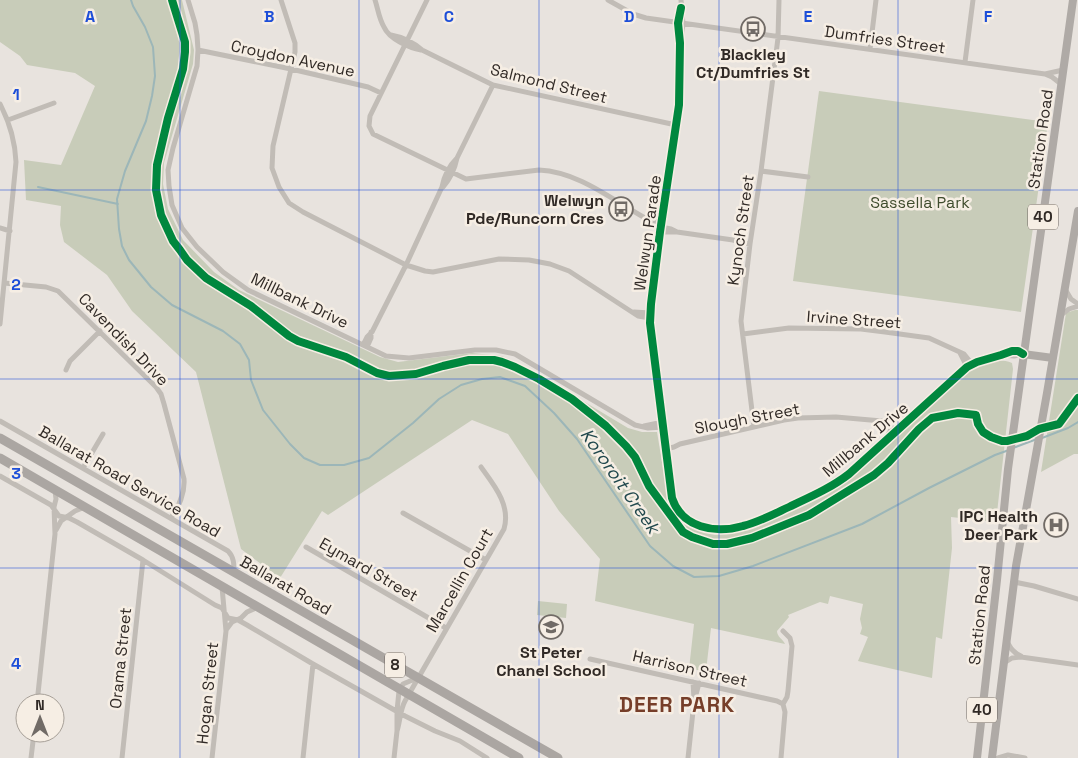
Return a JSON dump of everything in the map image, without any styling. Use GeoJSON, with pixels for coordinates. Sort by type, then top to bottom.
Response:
{"type":"FeatureCollection","features":[{"type":"Feature","properties":{"kind":"highway","name":"Ballarat Road"},"geometry":{"type":"LineString","coordinates":[[0,438],[558,758]]}},
{"type":"Feature","properties":{"kind":"highway","name":"Ballarat Road"},"geometry":{"type":"LineString","coordinates":[[0,458],[519,758]]}},
{"type":"Feature","properties":{"kind":"highway"},"geometry":{"type":"LineString","coordinates":[[453,719],[462,703]]}},
{"type":"Feature","properties":{"kind":"main road","name":"Station Road"},"geometry":{"type":"LineString","coordinates":[[977,758],[1012,434],[1073,0]]}},
{"type":"Feature","properties":{"kind":"main road","name":"Station Road"},"geometry":{"type":"LineString","coordinates":[[992,758],[1014,582],[1078,211]]}},
{"type":"Feature","properties":{"kind":"main road"},"geometry":{"type":"LineString","coordinates":[[1023,354],[1053,358]]}},
{"type":"Feature","properties":{"kind":"main road"},"geometry":{"type":"LineString","coordinates":[[997,580],[1014,582]]}},
{"type":"Feature","properties":{"kind":"street","name":"Millbank Drive"},"geometry":{"type":"LineString","coordinates":[[188,0],[196,24],[197,66],[168,170],[172,204],[182,228],[197,247],[223,272],[248,290],[386,356],[409,358],[475,350],[496,350],[514,354],[634,425],[648,428],[663,424],[672,498],[679,512],[688,520],[700,526],[713,529],[742,527],[759,521],[830,487],[850,474],[969,366]]}},
{"type":"Feature","properties":{"kind":"street"},"geometry":{"type":"LineString","coordinates":[[282,0],[295,43],[295,52],[273,146],[272,168],[279,187],[289,203],[406,265],[425,271],[433,272],[499,259],[529,260],[550,264],[569,271],[634,312],[650,316]]}},
{"type":"Feature","properties":{"kind":"street","name":"Salmond Street"},"geometry":{"type":"LineString","coordinates":[[375,0],[384,28],[396,40],[406,43],[415,49],[422,50],[493,85],[676,125]]}},
{"type":"Feature","properties":{"kind":"street"},"geometry":{"type":"LineString","coordinates":[[427,0],[369,120],[369,126],[376,136],[462,178],[470,180],[528,171],[545,170],[559,172],[578,179],[645,218],[677,232],[750,242]]}},
{"type":"Feature","properties":{"kind":"street","name":"Dumfries Street"},"geometry":{"type":"LineString","coordinates":[[608,0],[640,17],[778,38],[1044,74],[1061,84]]}},
{"type":"Feature","properties":{"kind":"street","name":"Welwyn Parade"},"geometry":{"type":"LineString","coordinates":[[663,424],[650,316],[680,95],[681,0]]}},
{"type":"Feature","properties":{"kind":"street","name":"Kynoch Street"},"geometry":{"type":"LineString","coordinates":[[754,427],[741,321],[778,38],[778,0]]}},
{"type":"Feature","properties":{"kind":"street"},"geometry":{"type":"LineString","coordinates":[[870,49],[876,0]]}},
{"type":"Feature","properties":{"kind":"street"},"geometry":{"type":"LineString","coordinates":[[965,62],[973,0]]}},
{"type":"Feature","properties":{"kind":"street","name":"Croydon Avenue"},"geometry":{"type":"LineString","coordinates":[[198,50],[291,69],[368,87],[382,93]]}},
{"type":"Feature","properties":{"kind":"street","name":"Dumfries Street"},"geometry":{"type":"LineString","coordinates":[[1044,74],[1063,70]]}},
{"type":"Feature","properties":{"kind":"street"},"geometry":{"type":"LineString","coordinates":[[365,346],[367,337],[372,332],[406,265],[442,187],[443,180],[455,165],[493,85]]}},
{"type":"Feature","properties":{"kind":"street"},"geometry":{"type":"LineString","coordinates":[[8,120],[54,102]]}},
{"type":"Feature","properties":{"kind":"street"},"geometry":{"type":"LineString","coordinates":[[0,104],[13,136],[16,162],[0,324]]}},
{"type":"Feature","properties":{"kind":"street"},"geometry":{"type":"LineString","coordinates":[[761,171],[808,177]]}},
{"type":"Feature","properties":{"kind":"street"},"geometry":{"type":"LineString","coordinates":[[0,228],[10,232]]}},
{"type":"Feature","properties":{"kind":"street"},"geometry":{"type":"LineString","coordinates":[[1071,256],[1078,250]]}},
{"type":"Feature","properties":{"kind":"street","name":"Cavendish Drive"},"geometry":{"type":"LineString","coordinates":[[4,283],[46,287],[58,291],[161,394],[184,479],[183,496],[171,518]]}},
{"type":"Feature","properties":{"kind":"street"},"geometry":{"type":"LineString","coordinates":[[1060,315],[1078,305],[1071,299],[1065,288]]}},
{"type":"Feature","properties":{"kind":"street","name":"Irvine Street"},"geometry":{"type":"LineString","coordinates":[[743,334],[789,328],[861,329],[929,338],[960,352],[969,366]]}},
{"type":"Feature","properties":{"kind":"street"},"geometry":{"type":"LineString","coordinates":[[66,370],[70,361],[100,331]]}},
{"type":"Feature","properties":{"kind":"street"},"geometry":{"type":"LineString","coordinates":[[969,366],[1002,355],[1014,356],[1023,354]]}},
{"type":"Feature","properties":{"kind":"street","name":"Slough Street"},"geometry":{"type":"LineString","coordinates":[[666,446],[784,420],[819,417],[857,418],[879,421],[894,433]]}},
{"type":"Feature","properties":{"kind":"street","name":"Ballarat Road Service Road"},"geometry":{"type":"LineString","coordinates":[[0,421],[228,551],[234,564],[234,572]]}},
{"type":"Feature","properties":{"kind":"street"},"geometry":{"type":"LineString","coordinates":[[83,468],[103,434]]}},
{"type":"Feature","properties":{"kind":"street","name":"Marcellin Court"},"geometry":{"type":"LineString","coordinates":[[399,713],[417,678],[504,529],[505,510],[502,499],[481,466]]}},
{"type":"Feature","properties":{"kind":"street"},"geometry":{"type":"LineString","coordinates":[[0,476],[50,505],[59,516],[77,522],[222,608],[228,618],[247,624],[399,713],[462,742],[486,758]]}},
{"type":"Feature","properties":{"kind":"street"},"geometry":{"type":"LineString","coordinates":[[38,693],[55,534],[55,489]]}},
{"type":"Feature","properties":{"kind":"street"},"geometry":{"type":"LineString","coordinates":[[55,534],[59,523],[75,511],[86,507]]}},
{"type":"Feature","properties":{"kind":"street"},"geometry":{"type":"LineString","coordinates":[[403,513],[486,560]]}},
{"type":"Feature","properties":{"kind":"street","name":"Eymard Street"},"geometry":{"type":"LineString","coordinates":[[306,547],[446,628]]}},
{"type":"Feature","properties":{"kind":"street","name":"Orama Street"},"geometry":{"type":"LineString","coordinates":[[122,758],[143,560]]}},
{"type":"Feature","properties":{"kind":"street"},"geometry":{"type":"LineString","coordinates":[[1014,582],[1078,599]]}},
{"type":"Feature","properties":{"kind":"street","name":"Hogan Street"},"geometry":{"type":"LineString","coordinates":[[212,758],[226,630],[222,586]]}},
{"type":"Feature","properties":{"kind":"street","name":"Hogan Street"},"geometry":{"type":"LineString","coordinates":[[226,630],[230,623],[258,607]]}},
{"type":"Feature","properties":{"kind":"street"},"geometry":{"type":"LineString","coordinates":[[780,758],[785,712],[783,704],[787,697],[793,649],[790,638],[783,631]]}},
{"type":"Feature","properties":{"kind":"street"},"geometry":{"type":"LineString","coordinates":[[1007,641],[1012,651],[1021,657]]}},
{"type":"Feature","properties":{"kind":"street"},"geometry":{"type":"LineString","coordinates":[[1004,663],[1012,658],[1021,657],[1078,665]]}},
{"type":"Feature","properties":{"kind":"street","name":"Harrison Street"},"geometry":{"type":"LineString","coordinates":[[590,659],[777,701],[783,704]]}},
{"type":"Feature","properties":{"kind":"street"},"geometry":{"type":"LineString","coordinates":[[303,758],[313,664]]}},
{"type":"Feature","properties":{"kind":"street"},"geometry":{"type":"LineString","coordinates":[[394,758],[400,689],[403,684],[417,678]]}},
{"type":"Feature","properties":{"kind":"street"},"geometry":{"type":"LineString","coordinates":[[688,758],[696,683]]}},
{"type":"Feature","properties":{"kind":"street"},"geometry":{"type":"LineString","coordinates":[[31,758],[33,743]]}},
{"type":"Feature","properties":{"kind":"street"},"geometry":{"type":"LineString","coordinates":[[998,758],[1008,755],[1025,758]]}},
{"type":"Feature","properties":{"kind":"green space"},"geometry":{"type":"Polygon","coordinates":[[[0,0],[182,0],[194,50],[193,64],[164,163],[163,184],[168,209],[183,240],[214,272],[239,290],[380,357],[398,362],[472,353],[502,356],[523,365],[628,428],[642,432],[657,432],[667,492],[675,514],[692,527],[712,531],[734,532],[757,526],[804,504],[842,484],[969,371],[990,362],[1005,361],[1012,363],[1013,369],[996,522],[951,517],[952,548],[942,639],[936,637],[932,678],[858,661],[868,637],[860,634],[863,604],[830,596],[828,604],[820,602],[788,615],[789,617],[777,631],[785,644],[711,628],[706,671],[689,669],[694,624],[595,601],[600,559],[559,511],[508,434],[472,420],[328,515],[322,511],[280,578],[241,549],[196,372],[132,311],[107,275],[64,242],[60,225],[61,206],[26,200],[24,160],[61,165],[95,86],[75,73],[27,65],[20,56],[0,42],[0,0]]]}},
{"type":"Feature","properties":{"kind":"green space","name":"Sassella Park"},"geometry":{"type":"Polygon","coordinates":[[[819,91],[1048,122],[1021,312],[793,281],[819,91]]]}},
{"type":"Feature","properties":{"kind":"green space"},"geometry":{"type":"Polygon","coordinates":[[[1078,310],[1078,454],[1074,454],[1041,472],[1066,313],[1078,310]]]}},
{"type":"Feature","properties":{"kind":"green space"},"geometry":{"type":"Polygon","coordinates":[[[538,601],[567,604],[566,618],[537,615],[538,601]]]}},
{"type":"Feature","properties":{"kind":"waterway","name":"Kororoit Creek"},"geometry":{"type":"LineString","coordinates":[[131,0],[153,47],[155,76],[146,121],[125,171],[117,199],[122,246],[129,260],[151,287],[172,305],[223,331],[240,344],[249,360],[251,380],[263,410],[290,444],[304,458],[320,465],[344,465],[369,458],[413,423],[439,399],[461,385],[482,379],[500,377],[525,386],[554,413],[577,439],[650,546],[673,566],[694,577],[719,576],[753,566],[862,524],[929,488],[1009,450]]}},
{"type":"Feature","properties":{"kind":"waterway"},"geometry":{"type":"LineString","coordinates":[[38,187],[118,204]]}},
{"type":"Feature","properties":{"kind":"waterway","name":"Kororoit Creek"},"geometry":{"type":"LineString","coordinates":[[1042,438],[1078,422]]}},
{"type":"Feature","properties":{"kind":"waterway","name":"Kororoit Creek"},"geometry":{"type":"LineString","coordinates":[[1013,448],[1037,439]]}},
{"type":"Feature","properties":{"kind":"cycle path"},"geometry":{"type":"LineString","coordinates":[[172,0],[185,42],[185,52],[183,69],[168,118],[157,165],[156,190],[161,215],[173,241],[187,260],[206,278],[251,306],[289,336],[298,341],[346,357],[377,373],[389,376],[416,374],[469,360],[494,360],[515,367],[539,379],[572,399],[606,426],[626,446],[635,457],[649,486],[683,532],[692,537],[713,544],[727,544],[752,538],[809,515],[874,475],[932,418],[958,413],[976,415],[978,424],[983,432],[991,437],[1007,441],[1059,424],[1078,398]]}},
{"type":"Feature","properties":{"kind":"cycle path"},"geometry":{"type":"LineString","coordinates":[[681,8],[678,23],[680,43],[679,105],[660,232],[650,323],[672,498],[683,516],[691,522],[711,529],[732,528],[761,520],[805,500],[849,474],[967,367],[1012,351],[1018,351],[1023,354]]}},
{"type":"Feature","properties":{"kind":"place","name":"Blackley Ct/Dumfries St"},"geometry":{"type":"Point","coordinates":[753,29]}},
{"type":"Feature","properties":{"kind":"place","name":"Welwyn Pde/Runcorn Cres"},"geometry":{"type":"Point","coordinates":[621,209]}},
{"type":"Feature","properties":{"kind":"place","name":"IPC Health Deer Park"},"geometry":{"type":"Point","coordinates":[1056,525]}},
{"type":"Feature","properties":{"kind":"place","name":"St Peter Chanel School"},"geometry":{"type":"Point","coordinates":[551,627]}},
{"type":"Feature","properties":{"kind":"district","name":"DEER PARK"},"geometry":{"type":"Point","coordinates":[677,705]}}]}
